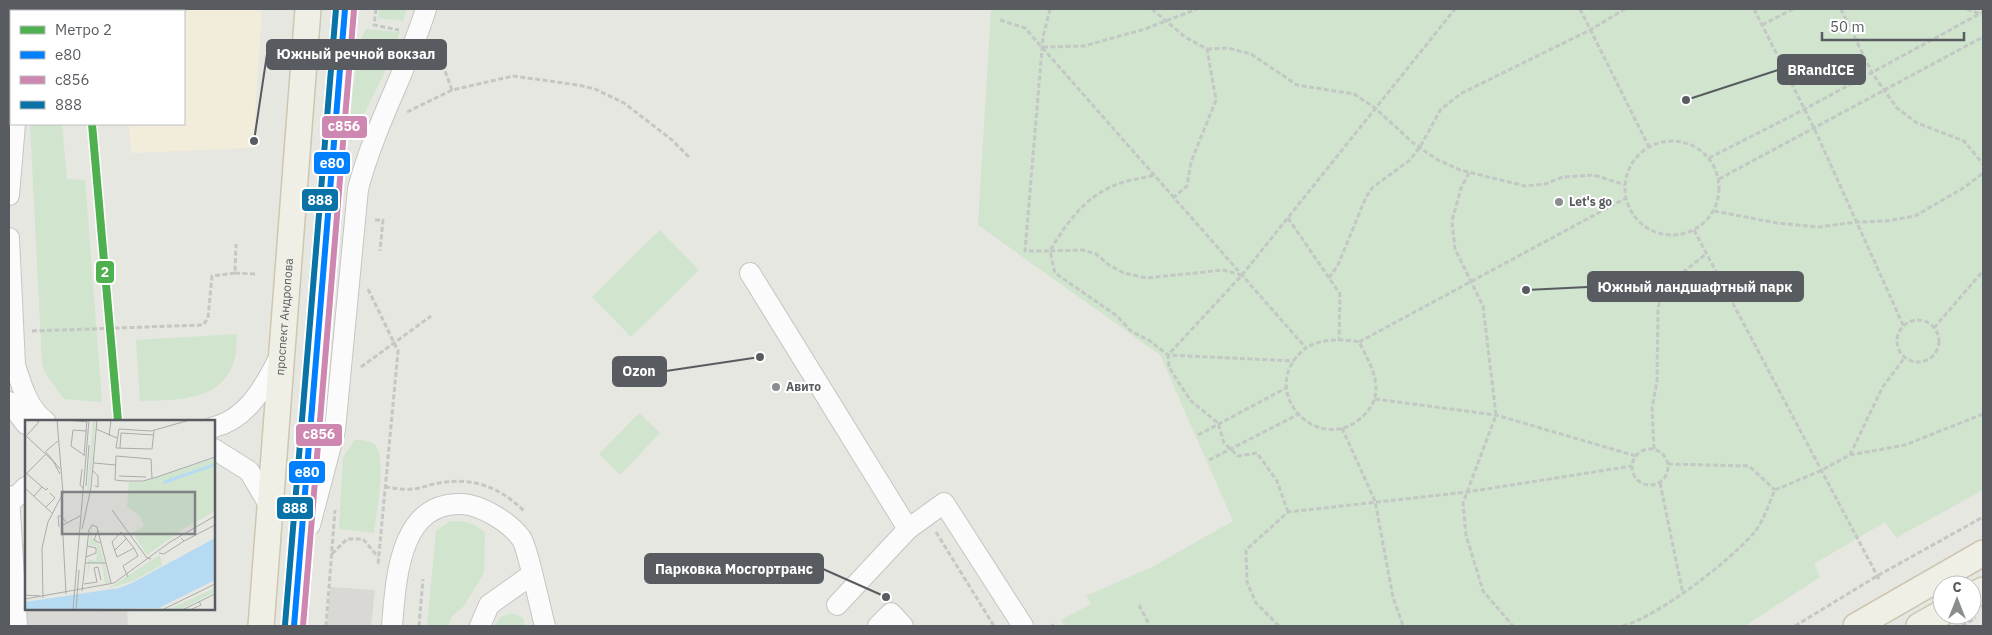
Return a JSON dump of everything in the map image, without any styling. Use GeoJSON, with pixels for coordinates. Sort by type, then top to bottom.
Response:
{"type":"FeatureCollection","features":[{"type":"Feature","properties":{"kind":"main road","name":"проспект Андропова"},"geometry":{"type":"LineString","coordinates":[[261,626],[284,347],[308,9]]}},
{"type":"Feature","properties":{"kind":"main road"},"geometry":{"type":"LineString","coordinates":[[294,626],[345,9]]}},
{"type":"Feature","properties":{"kind":"main road"},"geometry":{"type":"LineString","coordinates":[[1856,626],[1983,553]]}},
{"type":"Feature","properties":{"kind":"main road"},"geometry":{"type":"LineString","coordinates":[[1920,626],[1932,619]]}},
{"type":"Feature","properties":{"kind":"street"},"geometry":{"type":"LineString","coordinates":[[298,570],[335,430],[358,189],[366,155],[396,91],[426,9]]}},
{"type":"Feature","properties":{"kind":"street"},"geometry":{"type":"LineString","coordinates":[[9,34],[10,48]]}},
{"type":"Feature","properties":{"kind":"street"},"geometry":{"type":"LineString","coordinates":[[9,195],[15,125]]}},
{"type":"Feature","properties":{"kind":"street"},"geometry":{"type":"LineString","coordinates":[[9,238],[15,366],[27,398],[44,420]]}},
{"type":"Feature","properties":{"kind":"street"},"geometry":{"type":"LineString","coordinates":[[750,273],[908,528]]}},
{"type":"Feature","properties":{"kind":"street"},"geometry":{"type":"LineString","coordinates":[[215,427],[235,417],[264,389],[284,347]]}},
{"type":"Feature","properties":{"kind":"street"},"geometry":{"type":"LineString","coordinates":[[9,402],[25,423]]}},
{"type":"Feature","properties":{"kind":"street"},"geometry":{"type":"LineString","coordinates":[[215,450],[249,471],[271,508]]}},
{"type":"Feature","properties":{"kind":"street"},"geometry":{"type":"LineString","coordinates":[[17,626],[9,500],[25,488]]}},
{"type":"Feature","properties":{"kind":"street"},"geometry":{"type":"LineString","coordinates":[[837,605],[908,528],[944,503],[1023,626]]}},
{"type":"Feature","properties":{"kind":"street"},"geometry":{"type":"LineString","coordinates":[[392,626],[396,579],[406,543],[422,515],[450,504],[472,505],[502,521],[522,539],[545,626]]}},
{"type":"Feature","properties":{"kind":"street"},"geometry":{"type":"LineString","coordinates":[[480,626],[488,605],[531,575]]}},
{"type":"Feature","properties":{"kind":"street"},"geometry":{"type":"LineString","coordinates":[[878,626],[891,613],[903,626]]}},
{"type":"Feature","properties":{"kind":"path"},"geometry":{"type":"LineString","coordinates":[[1050,9],[1042,47],[1025,252],[1083,250],[1096,254],[1109,265],[1124,273],[1147,278],[1224,270],[1242,275]]}},
{"type":"Feature","properties":{"kind":"path"},"geometry":{"type":"LineString","coordinates":[[1152,9],[1185,36],[1208,49],[1228,48],[1251,54],[1297,85],[1354,94],[1376,108],[1436,159],[1469,173],[1525,186],[1545,184],[1563,177],[1594,175],[1625,185]]}},
{"type":"Feature","properties":{"kind":"path"},"geometry":{"type":"LineString","coordinates":[[1042,47],[1084,46],[1197,9]]}},
{"type":"Feature","properties":{"kind":"path"},"geometry":{"type":"LineString","coordinates":[[1288,512],[1277,481],[1257,453],[1238,456],[1224,443],[1218,424],[1191,400],[1169,367],[1168,355],[1242,275],[1455,9]]}},
{"type":"Feature","properties":{"kind":"path"},"geometry":{"type":"LineString","coordinates":[[1580,9],[1649,147]]}},
{"type":"Feature","properties":{"kind":"path"},"geometry":{"type":"LineString","coordinates":[[1328,278],[1338,265],[1361,208],[1373,187],[1410,160],[1420,147],[1441,109],[1462,93],[1590,30],[1625,9]]}},
{"type":"Feature","properties":{"kind":"path"},"geometry":{"type":"LineString","coordinates":[[1754,9],[1813,128],[1904,327]]}},
{"type":"Feature","properties":{"kind":"path"},"geometry":{"type":"LineString","coordinates":[[1762,25],[1793,9]]}},
{"type":"Feature","properties":{"kind":"path"},"geometry":{"type":"LineString","coordinates":[[1841,9],[1872,72],[1897,108],[1917,124],[1964,141],[1983,164]]}},
{"type":"Feature","properties":{"kind":"path"},"geometry":{"type":"LineString","coordinates":[[1967,9],[1982,13]]}},
{"type":"Feature","properties":{"kind":"path"},"geometry":{"type":"LineString","coordinates":[[1709,158],[1803,110],[1982,13]]}},
{"type":"Feature","properties":{"kind":"path"},"geometry":{"type":"LineString","coordinates":[[1000,20],[1025,28],[1306,348]]}},
{"type":"Feature","properties":{"kind":"path"},"geometry":{"type":"LineString","coordinates":[[1719,179],[1983,37]]}},
{"type":"Feature","properties":{"kind":"path"},"geometry":{"type":"LineString","coordinates":[[433,38],[452,90]]}},
{"type":"Feature","properties":{"kind":"path"},"geometry":{"type":"LineString","coordinates":[[1173,198],[1187,186],[1191,162],[1216,100],[1208,49]]}},
{"type":"Feature","properties":{"kind":"path"},"geometry":{"type":"LineString","coordinates":[[400,119],[406,112],[452,90],[513,76],[595,89],[624,103],[672,140],[689,157]]}},
{"type":"Feature","properties":{"kind":"path"},"geometry":{"type":"LineString","coordinates":[[1664,141],[1681,141],[1696,147],[1709,158],[1719,179],[1719,195],[1714,211],[1705,222],[1694,230],[1677,235],[1660,234],[1645,226],[1633,214],[1626,198],[1625,185],[1628,170],[1637,157],[1649,147],[1664,141]]}},
{"type":"Feature","properties":{"kind":"path"},"geometry":{"type":"LineString","coordinates":[[1469,173],[1459,193],[1452,221],[1455,249],[1483,306],[1496,416],[1463,503],[1466,535],[1483,591],[1513,626]]}},
{"type":"Feature","properties":{"kind":"path"},"geometry":{"type":"LineString","coordinates":[[1714,211],[1819,227],[1857,222],[1887,221],[1915,216],[1965,188],[1983,173]]}},
{"type":"Feature","properties":{"kind":"path"},"geometry":{"type":"LineString","coordinates":[[1154,175],[1113,186],[1090,199],[1062,230],[1050,252],[1055,274],[1117,316],[1131,331],[1150,341],[1168,355],[1294,361]]}},
{"type":"Feature","properties":{"kind":"path"},"geometry":{"type":"LineString","coordinates":[[1360,342],[1376,380],[1375,399],[1370,410],[1351,427],[1331,430],[1302,420],[1290,403],[1286,388],[1288,371],[1306,348],[1330,339],[1360,342],[1626,198]]}},
{"type":"Feature","properties":{"kind":"path"},"geometry":{"type":"LineString","coordinates":[[1288,218],[1340,294],[1339,341]]}},
{"type":"Feature","properties":{"kind":"path"},"geometry":{"type":"LineString","coordinates":[[380,252],[383,220]]}},
{"type":"Feature","properties":{"kind":"path"},"geometry":{"type":"LineString","coordinates":[[1694,230],[1820,471],[1880,581]]}},
{"type":"Feature","properties":{"kind":"path"},"geometry":{"type":"LineString","coordinates":[[235,272],[236,244]]}},
{"type":"Feature","properties":{"kind":"path"},"geometry":{"type":"LineString","coordinates":[[1654,449],[1652,408],[1657,381],[1658,308],[1663,288],[1706,254]]}},
{"type":"Feature","properties":{"kind":"path"},"geometry":{"type":"LineString","coordinates":[[1934,328],[1983,271]]}},
{"type":"Feature","properties":{"kind":"path"},"geometry":{"type":"LineString","coordinates":[[27,331],[203,325],[208,318],[212,276],[235,272],[255,274]]}},
{"type":"Feature","properties":{"kind":"path"},"geometry":{"type":"LineString","coordinates":[[367,288],[398,350],[378,571]]}},
{"type":"Feature","properties":{"kind":"path"},"geometry":{"type":"LineString","coordinates":[[358,369],[431,316]]}},
{"type":"Feature","properties":{"kind":"path"},"geometry":{"type":"LineString","coordinates":[[1919,321],[1929,324],[1934,328],[1939,341],[1936,353],[1930,358],[1916,362],[1905,357],[1898,345],[1898,338],[1904,327],[1919,321]]}},
{"type":"Feature","properties":{"kind":"path"},"geometry":{"type":"LineString","coordinates":[[1850,455],[1882,388],[1905,357]]}},
{"type":"Feature","properties":{"kind":"path"},"geometry":{"type":"LineString","coordinates":[[1198,435],[1286,388]]}},
{"type":"Feature","properties":{"kind":"path"},"geometry":{"type":"LineString","coordinates":[[1375,399],[1496,416],[1636,456]]}},
{"type":"Feature","properties":{"kind":"path"},"geometry":{"type":"LineString","coordinates":[[1210,460],[1297,414]]}},
{"type":"Feature","properties":{"kind":"path"},"geometry":{"type":"LineString","coordinates":[[1623,626],[1682,594],[1717,567],[1754,533],[1775,490],[1820,471],[1850,455],[1905,445],[1983,414]]}},
{"type":"Feature","properties":{"kind":"path"},"geometry":{"type":"LineString","coordinates":[[1342,428],[1376,501],[1393,597],[1403,626]]}},
{"type":"Feature","properties":{"kind":"path"},"geometry":{"type":"LineString","coordinates":[[1654,449],[1664,455],[1668,464],[1668,472],[1660,483],[1643,484],[1634,474],[1632,466],[1636,456],[1644,450],[1654,449]]}},
{"type":"Feature","properties":{"kind":"path"},"geometry":{"type":"LineString","coordinates":[[1668,464],[1749,466],[1775,490]]}},
{"type":"Feature","properties":{"kind":"path"},"geometry":{"type":"LineString","coordinates":[[1279,626],[1256,603],[1247,582],[1246,550],[1288,512],[1467,492],[1632,466]]}},
{"type":"Feature","properties":{"kind":"path"},"geometry":{"type":"LineString","coordinates":[[1660,483],[1682,594]]}},
{"type":"Feature","properties":{"kind":"path"},"geometry":{"type":"LineString","coordinates":[[326,626],[336,505]]}},
{"type":"Feature","properties":{"kind":"path"},"geometry":{"type":"LineString","coordinates":[[926,516],[994,626]]}},
{"type":"Feature","properties":{"kind":"path"},"geometry":{"type":"LineString","coordinates":[[1796,626],[1877,576],[1983,517]]}},
{"type":"Feature","properties":{"kind":"path"},"geometry":{"type":"LineString","coordinates":[[332,554],[347,539],[363,539],[379,557]]}},
{"type":"Feature","properties":{"kind":"path"},"geometry":{"type":"LineString","coordinates":[[419,626],[423,580]]}},
{"type":"Feature","properties":{"kind":"path"},"geometry":{"type":"LineString","coordinates":[[1139,605],[1150,626]]}},
{"type":"Feature","properties":{"kind":"path"},"geometry":{"type":"LineString","coordinates":[[1962,626],[1983,614]]}},
{"type":"Feature","properties":{"kind":"shaded area"},"geometry":{"type":"Polygon","coordinates":[[[9,9],[56,9],[10,10],[9,73],[9,9]]]}},
{"type":"Feature","properties":{"kind":"shaded area"},"geometry":{"type":"Polygon","coordinates":[[[262,9],[253,148],[131,153],[129,125],[185,125],[185,10],[122,10],[262,9]]]}},
{"type":"Feature","properties":{"kind":"shaded area"},"geometry":{"type":"Polygon","coordinates":[[[9,544],[25,544],[25,610],[127,610],[128,626],[9,626],[9,544]]]}},
{"type":"Feature","properties":{"kind":"shaded area"},"geometry":{"type":"Polygon","coordinates":[[[330,587],[375,590],[371,626],[327,626],[330,587]]]}},
{"type":"Feature","properties":{"kind":"green space"},"geometry":{"type":"Polygon","coordinates":[[[379,9],[407,9],[403,21],[378,18],[379,9]]]}},
{"type":"Feature","properties":{"kind":"green space"},"geometry":{"type":"Polygon","coordinates":[[[991,9],[1983,9],[1983,490],[1896,538],[1885,522],[1814,564],[1820,577],[1745,626],[1065,626],[1061,620],[1091,604],[1086,596],[1152,567],[1233,521],[1160,355],[978,225],[991,9]]]}},
{"type":"Feature","properties":{"kind":"green space"},"geometry":{"type":"Polygon","coordinates":[[[366,29],[400,32],[384,73],[351,142],[348,140],[353,87],[362,36],[366,29]]]}},
{"type":"Feature","properties":{"kind":"green space"},"geometry":{"type":"Polygon","coordinates":[[[30,125],[62,125],[67,179],[85,180],[102,402],[64,399],[45,373],[42,363],[30,125]]]}},
{"type":"Feature","properties":{"kind":"green space"},"geometry":{"type":"Polygon","coordinates":[[[660,230],[699,270],[631,337],[592,297],[660,230]]]}},
{"type":"Feature","properties":{"kind":"green space"},"geometry":{"type":"Polygon","coordinates":[[[237,334],[234,361],[228,374],[219,384],[196,396],[182,399],[140,401],[136,340],[237,334]]]}},
{"type":"Feature","properties":{"kind":"green space"},"geometry":{"type":"Polygon","coordinates":[[[639,413],[660,433],[620,475],[599,454],[639,413]]]}},
{"type":"Feature","properties":{"kind":"green space"},"geometry":{"type":"Polygon","coordinates":[[[355,440],[363,440],[374,444],[378,450],[381,472],[374,533],[339,529],[343,457],[355,440]]]}},
{"type":"Feature","properties":{"kind":"green space"},"geometry":{"type":"Polygon","coordinates":[[[450,521],[469,523],[477,526],[485,533],[484,573],[464,606],[452,616],[448,626],[427,626],[436,531],[450,521]]]}},
{"type":"Feature","properties":{"kind":"green space"},"geometry":{"type":"Polygon","coordinates":[[[512,613],[523,618],[525,626],[494,626],[501,617],[512,613]]]}},
{"type":"Feature","properties":{"kind":"metro line","name":"2"},"geometry":{"type":"LineString","coordinates":[[92,125],[118,420]]}},
{"type":"Feature","properties":{"kind":"transit line","name":"888"},"geometry":{"type":"LineString","coordinates":[[285,625],[336,9]]}},
{"type":"Feature","properties":{"kind":"transit line","name":"е80"},"geometry":{"type":"LineString","coordinates":[[294,626],[345,9]]}},
{"type":"Feature","properties":{"kind":"transit line","name":"с856"},"geometry":{"type":"LineString","coordinates":[[303,626],[354,10]]}},
{"type":"Feature","properties":{"kind":"place","name":"BRandICE"},"geometry":{"type":"Point","coordinates":[1686,100]}},
{"type":"Feature","properties":{"kind":"place","name":"Южный речной вокзал"},"geometry":{"type":"Point","coordinates":[254,141]}},
{"type":"Feature","properties":{"kind":"place","name":"Let's go"},"geometry":{"type":"Point","coordinates":[1559,202]}},
{"type":"Feature","properties":{"kind":"place","name":"Южный ландшафтный парк"},"geometry":{"type":"Point","coordinates":[1526,290]}},
{"type":"Feature","properties":{"kind":"place","name":"Ozon"},"geometry":{"type":"Point","coordinates":[760,357]}},
{"type":"Feature","properties":{"kind":"place","name":"Авито"},"geometry":{"type":"Point","coordinates":[776,387]}},
{"type":"Feature","properties":{"kind":"place","name":"Парковка Мосгортранс"},"geometry":{"type":"Point","coordinates":[886,597]}}]}
